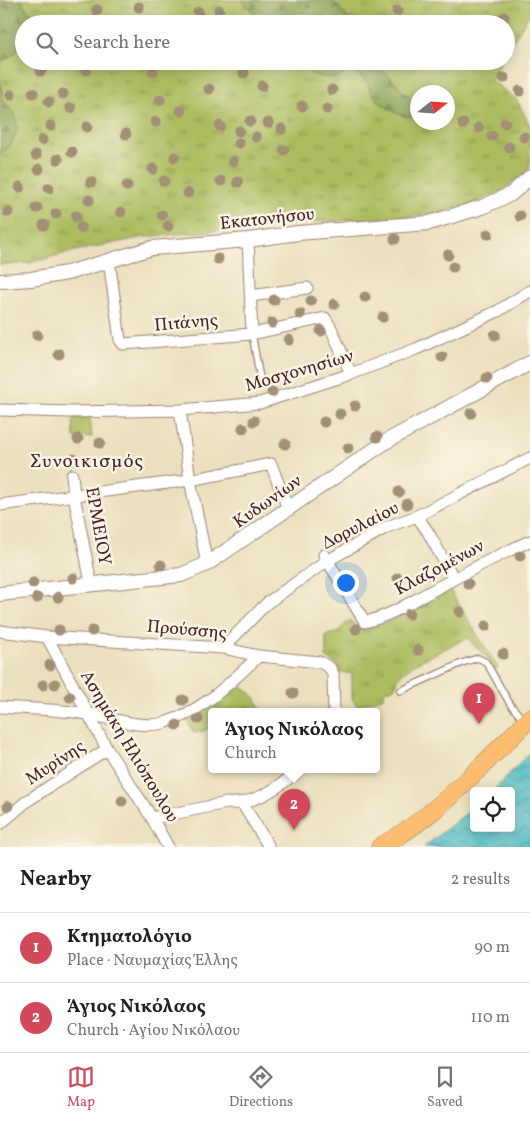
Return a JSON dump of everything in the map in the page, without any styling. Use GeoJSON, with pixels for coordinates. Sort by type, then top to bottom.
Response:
{"type":"FeatureCollection","features":[{"type":"Feature","properties":{"kind":"main road"},"geometry":{"type":"LineString","coordinates":[[380,847],[419,822],[527,721]]}},
{"type":"Feature","properties":{"kind":"street","name":"Εκατονήσου"},"geometry":{"type":"LineString","coordinates":[[0,281],[43,278],[82,269],[152,248],[248,240],[298,233],[429,223],[482,207],[510,194],[530,177]]}},
{"type":"Feature","properties":{"kind":"street"},"geometry":{"type":"LineString","coordinates":[[248,240],[252,334]]}},
{"type":"Feature","properties":{"kind":"street","name":"Πιτάνης"},"geometry":{"type":"LineString","coordinates":[[109,260],[120,340],[123,344],[252,334],[325,318],[351,374]]}},
{"type":"Feature","properties":{"kind":"street"},"geometry":{"type":"LineString","coordinates":[[250,296],[307,288]]}},
{"type":"Feature","properties":{"kind":"street","name":"Μοσχονησίων"},"geometry":{"type":"LineString","coordinates":[[0,410],[70,412],[180,410],[260,403],[351,374],[416,349],[498,311],[530,291]]}},
{"type":"Feature","properties":{"kind":"street","name":"Κυδωνίων"},"geometry":{"type":"LineString","coordinates":[[0,594],[181,575],[208,564],[387,441],[529,366]]}},
{"type":"Feature","properties":{"kind":"street"},"geometry":{"type":"LineString","coordinates":[[180,410],[190,480],[208,564]]}},
{"type":"Feature","properties":{"kind":"street","name":"Δορυλαίου"},"geometry":{"type":"LineString","coordinates":[[223,648],[267,603],[326,558],[387,527],[416,516],[530,458]]}},
{"type":"Feature","properties":{"kind":"street"},"geometry":{"type":"LineString","coordinates":[[0,505],[190,480],[271,464],[288,509]]}},
{"type":"Feature","properties":{"kind":"street","name":"ΕΡΜΕΙΟΥ"},"geometry":{"type":"LineString","coordinates":[[72,475],[91,583]]}},
{"type":"Feature","properties":{"kind":"street"},"geometry":{"type":"LineString","coordinates":[[416,516],[428,532],[454,579]]}},
{"type":"Feature","properties":{"kind":"street","name":"Κλαζομένων"},"geometry":{"type":"LineString","coordinates":[[326,558],[365,622],[377,619],[530,541]]}},
{"type":"Feature","properties":{"kind":"street","name":"Προύσσης"},"geometry":{"type":"LineString","coordinates":[[0,631],[47,637],[223,648],[260,656],[320,662],[326,664],[334,678],[334,708]]}},
{"type":"Feature","properties":{"kind":"street","name":"Ασημάκη Ηλιόπουλου"},"geometry":{"type":"LineString","coordinates":[[47,637],[107,749],[152,818],[168,847]]}},
{"type":"Feature","properties":{"kind":"street"},"geometry":{"type":"LineString","coordinates":[[0,707],[88,714],[116,721],[152,724],[165,723],[208,701],[260,656]]}},
{"type":"Feature","properties":{"kind":"street","name":"Μυρίνης"},"geometry":{"type":"LineString","coordinates":[[0,824],[27,801],[107,749]]}},
{"type":"Feature","properties":{"kind":"street"},"geometry":{"type":"LineString","coordinates":[[152,818],[227,803],[242,803],[273,789],[295,773]]}},
{"type":"Feature","properties":{"kind":"street"},"geometry":{"type":"LineString","coordinates":[[242,803],[268,845]]}},
{"type":"Feature","properties":{"kind":"lane"},"geometry":{"type":"LineString","coordinates":[[252,334],[262,384]]}},
{"type":"Feature","properties":{"kind":"lane"},"geometry":{"type":"LineString","coordinates":[[400,692],[462,663],[478,658],[486,662],[510,704],[527,721]]}},
{"type":"Feature","properties":{"kind":"green space"},"geometry":{"type":"Polygon","coordinates":[[[0,0],[21,0],[27,10],[35,15],[15,15],[15,52],[0,62],[0,0]]]}},
{"type":"Feature","properties":{"kind":"green space"},"geometry":{"type":"Polygon","coordinates":[[[21,0],[241,0],[255,15],[35,15],[27,10],[21,0]]]}},
{"type":"Feature","properties":{"kind":"green space"},"geometry":{"type":"Polygon","coordinates":[[[241,0],[332,0],[345,15],[255,15],[241,0]]]}},
{"type":"Feature","properties":{"kind":"green space"},"geometry":{"type":"Polygon","coordinates":[[[332,0],[530,0],[530,13],[515,38],[515,15],[345,15],[332,0]]]}},
{"type":"Feature","properties":{"kind":"green space"},"geometry":{"type":"Polygon","coordinates":[[[15,52],[15,70],[308,70],[309,73],[352,70],[365,80],[372,94],[381,103],[399,114],[410,117],[410,130],[455,130],[455,85],[410,85],[410,99],[384,70],[497,70],[491,80],[517,100],[530,126],[530,168],[503,190],[469,205],[432,215],[302,223],[144,237],[70,252],[30,263],[0,265],[0,156],[11,145],[14,112],[4,102],[0,84],[0,62],[15,52]]]}},
{"type":"Feature","properties":{"kind":"green space"},"geometry":{"type":"Polygon","coordinates":[[[308,70],[352,70],[337,77],[321,77],[309,73],[308,70]]]}},
{"type":"Feature","properties":{"kind":"green space"},"geometry":{"type":"Polygon","coordinates":[[[352,70],[384,70],[410,99],[410,117],[399,114],[381,103],[372,94],[364,79],[352,70]]]}},
{"type":"Feature","properties":{"kind":"green space"},"geometry":{"type":"Polygon","coordinates":[[[0,84],[4,102],[14,112],[18,128],[11,145],[0,156],[0,84]]]}},
{"type":"Feature","properties":{"kind":"green space"},"geometry":{"type":"Polygon","coordinates":[[[90,416],[92,437],[74,438],[73,417],[90,416]]]}},
{"type":"Feature","properties":{"kind":"green space"},"geometry":{"type":"Polygon","coordinates":[[[450,590],[498,668],[495,670],[487,658],[467,638],[414,664],[400,675],[395,687],[385,691],[384,697],[357,706],[352,699],[352,674],[340,672],[337,665],[326,657],[326,635],[336,633],[350,620],[360,629],[380,625],[450,590]]]}},
{"type":"Feature","properties":{"kind":"green space"},"geometry":{"type":"Polygon","coordinates":[[[241,686],[254,697],[260,708],[208,708],[208,728],[194,733],[186,719],[241,686]]]}},
{"type":"Feature","properties":{"kind":"water"},"geometry":{"type":"Polygon","coordinates":[[[530,752],[530,847],[424,847],[470,810],[470,832],[515,832],[515,787],[497,787],[530,752]]]}},
{"type":"Feature","properties":{"kind":"place","name":"Κτηματολόγιο"},"geometry":{"type":"Point","coordinates":[479,724]}},
{"type":"Feature","properties":{"kind":"place","name":"Άγιος Νικόλαος"},"geometry":{"type":"Point","coordinates":[294,830]}},
{"type":"Feature","properties":{"kind":"district","name":"Συνοικισμός"},"geometry":{"type":"Point","coordinates":[87,460]}}]}
